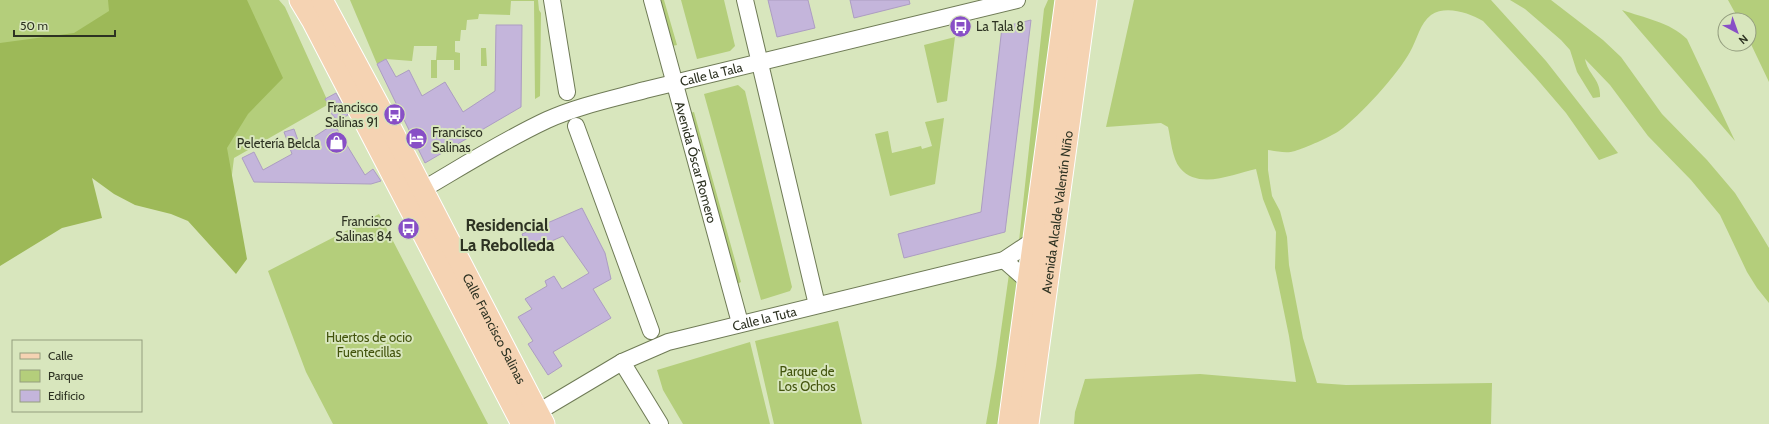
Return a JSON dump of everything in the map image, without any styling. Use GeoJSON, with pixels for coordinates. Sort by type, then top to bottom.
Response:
{"type":"FeatureCollection","features":[{"type":"Feature","properties":{"kind":"main road","name":"Calle Francisco Salinas"},"geometry":{"type":"LineString","coordinates":[[300,0],[535,420]]}},
{"type":"Feature","properties":{"kind":"main road","name":"Calle Francisco Salinas"},"geometry":{"type":"LineString","coordinates":[[322,0],[370,88],[422,190],[535,420]]}},
{"type":"Feature","properties":{"kind":"main road","name":"Avenida Alcalde Valentín Niño"},"geometry":{"type":"LineString","coordinates":[[1010,424],[1066,0]]}},
{"type":"Feature","properties":{"kind":"main road","name":"Avenida Alcalde Valentín Niño"},"geometry":{"type":"LineString","coordinates":[[1028,424],[1086,0]]}},
{"type":"Feature","properties":{"kind":"street"},"geometry":{"type":"LineString","coordinates":[[552,0],[567,92]]}},
{"type":"Feature","properties":{"kind":"street","name":"Avenida Óscar Romero"},"geometry":{"type":"LineString","coordinates":[[652,0],[740,323]]}},
{"type":"Feature","properties":{"kind":"street"},"geometry":{"type":"LineString","coordinates":[[745,0],[817,305]]}},
{"type":"Feature","properties":{"kind":"street","name":"Calle la Tala"},"geometry":{"type":"LineString","coordinates":[[422,190],[506,141],[547,120],[584,106],[1016,0]]}},
{"type":"Feature","properties":{"kind":"street"},"geometry":{"type":"LineString","coordinates":[[576,126],[651,331]]}},
{"type":"Feature","properties":{"kind":"street","name":"Calle la Tuta"},"geometry":{"type":"LineString","coordinates":[[535,420],[622,362],[668,342],[740,323],[1004,260],[1034,240]]}},
{"type":"Feature","properties":{"kind":"street"},"geometry":{"type":"LineString","coordinates":[[1004,260],[1029,282]]}},
{"type":"Feature","properties":{"kind":"street"},"geometry":{"type":"LineString","coordinates":[[622,362],[660,424]]}},
{"type":"Feature","properties":{"kind":"green space"},"geometry":{"type":"Polygon","coordinates":[[[0,0],[279,0],[285,7],[329,104],[234,158],[228,207],[86,139],[0,201],[0,0]]]}},
{"type":"Feature","properties":{"kind":"green space"},"geometry":{"type":"Polygon","coordinates":[[[108,0],[247,0],[283,78],[248,114],[227,148],[247,259],[236,274],[188,221],[171,214],[135,205],[114,194],[92,178],[102,218],[62,228],[0,266],[0,43],[74,33],[109,11],[108,0]]]}},
{"type":"Feature","properties":{"kind":"green space"},"geometry":{"type":"Polygon","coordinates":[[[350,0],[538,0],[539,10],[541,13],[540,96],[535,99],[534,1],[511,1],[510,15],[479,14],[478,19],[467,20],[466,30],[461,30],[460,41],[455,41],[455,52],[460,53],[460,70],[454,70],[454,60],[437,60],[437,78],[431,78],[431,60],[436,60],[437,46],[414,46],[412,61],[386,59],[377,64],[350,0]]]}},
{"type":"Feature","properties":{"kind":"green space"},"geometry":{"type":"Polygon","coordinates":[[[660,0],[664,0],[677,45],[672,46],[660,0]]]}},
{"type":"Feature","properties":{"kind":"green space"},"geometry":{"type":"Polygon","coordinates":[[[681,0],[724,0],[735,46],[730,51],[697,59],[681,0]]]}},
{"type":"Feature","properties":{"kind":"green space"},"geometry":{"type":"Polygon","coordinates":[[[1048,0],[1060,0],[1028,239],[1019,241],[1044,9],[1048,0]]]}},
{"type":"Feature","properties":{"kind":"green space"},"geometry":{"type":"Polygon","coordinates":[[[1134,0],[1491,0],[1546,61],[1618,153],[1599,160],[1566,113],[1483,21],[1471,15],[1450,10],[1437,12],[1427,18],[1421,27],[1410,52],[1397,72],[1368,105],[1339,131],[1292,152],[1268,150],[1268,170],[1272,196],[1280,211],[1287,237],[1289,265],[1303,338],[1317,383],[1346,385],[1492,383],[1491,424],[1074,424],[1075,412],[1085,379],[1200,374],[1296,382],[1289,336],[1275,268],[1276,232],[1263,199],[1256,169],[1217,179],[1197,178],[1188,175],[1177,164],[1173,154],[1168,127],[1161,123],[1106,127],[1134,0]]]}},
{"type":"Feature","properties":{"kind":"green space"},"geometry":{"type":"Polygon","coordinates":[[[1510,0],[1551,0],[1603,40],[1621,57],[1662,114],[1707,160],[1735,193],[1757,228],[1769,248],[1769,303],[1747,272],[1720,215],[1691,180],[1648,136],[1610,85],[1585,59],[1600,91],[1600,97],[1593,98],[1577,72],[1570,50],[1561,40],[1525,9],[1510,0]]]}},
{"type":"Feature","properties":{"kind":"green space"},"geometry":{"type":"Polygon","coordinates":[[[1728,0],[1769,0],[1769,82],[1755,52],[1757,52],[1757,12],[1735,12],[1728,0]]]}},
{"type":"Feature","properties":{"kind":"green space"},"geometry":{"type":"Polygon","coordinates":[[[1622,10],[1665,24],[1673,28],[1687,39],[1735,141],[1622,10]]]}},
{"type":"Feature","properties":{"kind":"green space"},"geometry":{"type":"Polygon","coordinates":[[[955,37],[947,101],[937,103],[924,45],[955,37]]]}},
{"type":"Feature","properties":{"kind":"green space"},"geometry":{"type":"Polygon","coordinates":[[[481,48],[486,48],[487,66],[481,66],[481,48]]]}},
{"type":"Feature","properties":{"kind":"green space"},"geometry":{"type":"Polygon","coordinates":[[[738,85],[745,91],[792,287],[790,291],[761,300],[704,94],[738,85]]]}},
{"type":"Feature","properties":{"kind":"green space"},"geometry":{"type":"Polygon","coordinates":[[[694,112],[741,282],[737,284],[690,113],[694,112]]]}},
{"type":"Feature","properties":{"kind":"green space"},"geometry":{"type":"Polygon","coordinates":[[[944,118],[935,184],[890,196],[875,134],[888,131],[892,153],[921,146],[922,149],[932,146],[925,122],[944,118]]]}},
{"type":"Feature","properties":{"kind":"green space","name":"Huertos de ocio Fuentecillas"},"geometry":{"type":"Polygon","coordinates":[[[379,214],[488,424],[333,424],[306,372],[268,271],[379,214]]]}},
{"type":"Feature","properties":{"kind":"green space"},"geometry":{"type":"Polygon","coordinates":[[[1009,274],[1019,281],[1002,424],[986,424],[996,366],[1009,274]]]}},
{"type":"Feature","properties":{"kind":"green space","name":"Parque de Los Ochos"},"geometry":{"type":"Polygon","coordinates":[[[838,321],[862,424],[774,424],[755,341],[838,321]]]}},
{"type":"Feature","properties":{"kind":"green space"},"geometry":{"type":"Polygon","coordinates":[[[750,342],[770,424],[683,424],[663,390],[657,370],[750,342]]]}},
{"type":"Feature","properties":{"kind":"building"},"geometry":{"type":"Polygon","coordinates":[[[768,0],[808,0],[815,28],[777,37],[768,0]]]}},
{"type":"Feature","properties":{"kind":"building"},"geometry":{"type":"Polygon","coordinates":[[[850,0],[909,0],[910,4],[854,18],[850,0]]]}},
{"type":"Feature","properties":{"kind":"building"},"geometry":{"type":"Polygon","coordinates":[[[1031,20],[1005,232],[904,258],[898,234],[981,212],[1002,27],[1031,20]]]}},
{"type":"Feature","properties":{"kind":"building"},"geometry":{"type":"Polygon","coordinates":[[[496,25],[522,25],[521,107],[425,163],[377,64],[386,59],[396,77],[409,70],[422,96],[445,82],[463,112],[495,91],[496,25]]]}},
{"type":"Feature","properties":{"kind":"building"},"geometry":{"type":"Polygon","coordinates":[[[336,93],[348,115],[338,121],[328,110],[331,108],[325,99],[336,93]]]}},
{"type":"Feature","properties":{"kind":"building"},"geometry":{"type":"Polygon","coordinates":[[[334,124],[365,175],[373,169],[381,181],[371,184],[254,182],[242,158],[254,152],[263,170],[292,154],[284,132],[294,129],[300,146],[334,124]]]}},
{"type":"Feature","properties":{"kind":"building"},"geometry":{"type":"Polygon","coordinates":[[[582,208],[605,253],[611,279],[593,289],[611,318],[553,352],[562,366],[548,375],[528,344],[533,341],[518,317],[532,309],[525,299],[547,286],[545,281],[554,276],[562,289],[589,273],[563,236],[529,251],[522,234],[582,208]]]}},
{"type":"Feature","properties":{"kind":"place","name":"La Tala 8"},"geometry":{"type":"Point","coordinates":[961,26]}},
{"type":"Feature","properties":{"kind":"place","name":"Francisco Salinas 91"},"geometry":{"type":"Point","coordinates":[394,114]}},
{"type":"Feature","properties":{"kind":"place","name":"Francisco Salinas"},"geometry":{"type":"Point","coordinates":[416,139]}},
{"type":"Feature","properties":{"kind":"place","name":"Peletería Belcla"},"geometry":{"type":"Point","coordinates":[336,143]}},
{"type":"Feature","properties":{"kind":"place","name":"Francisco Salinas 84"},"geometry":{"type":"Point","coordinates":[408,228]}},
{"type":"Feature","properties":{"kind":"district","name":"Residencial La Rebolleda"},"geometry":{"type":"Point","coordinates":[507,235]}}]}
